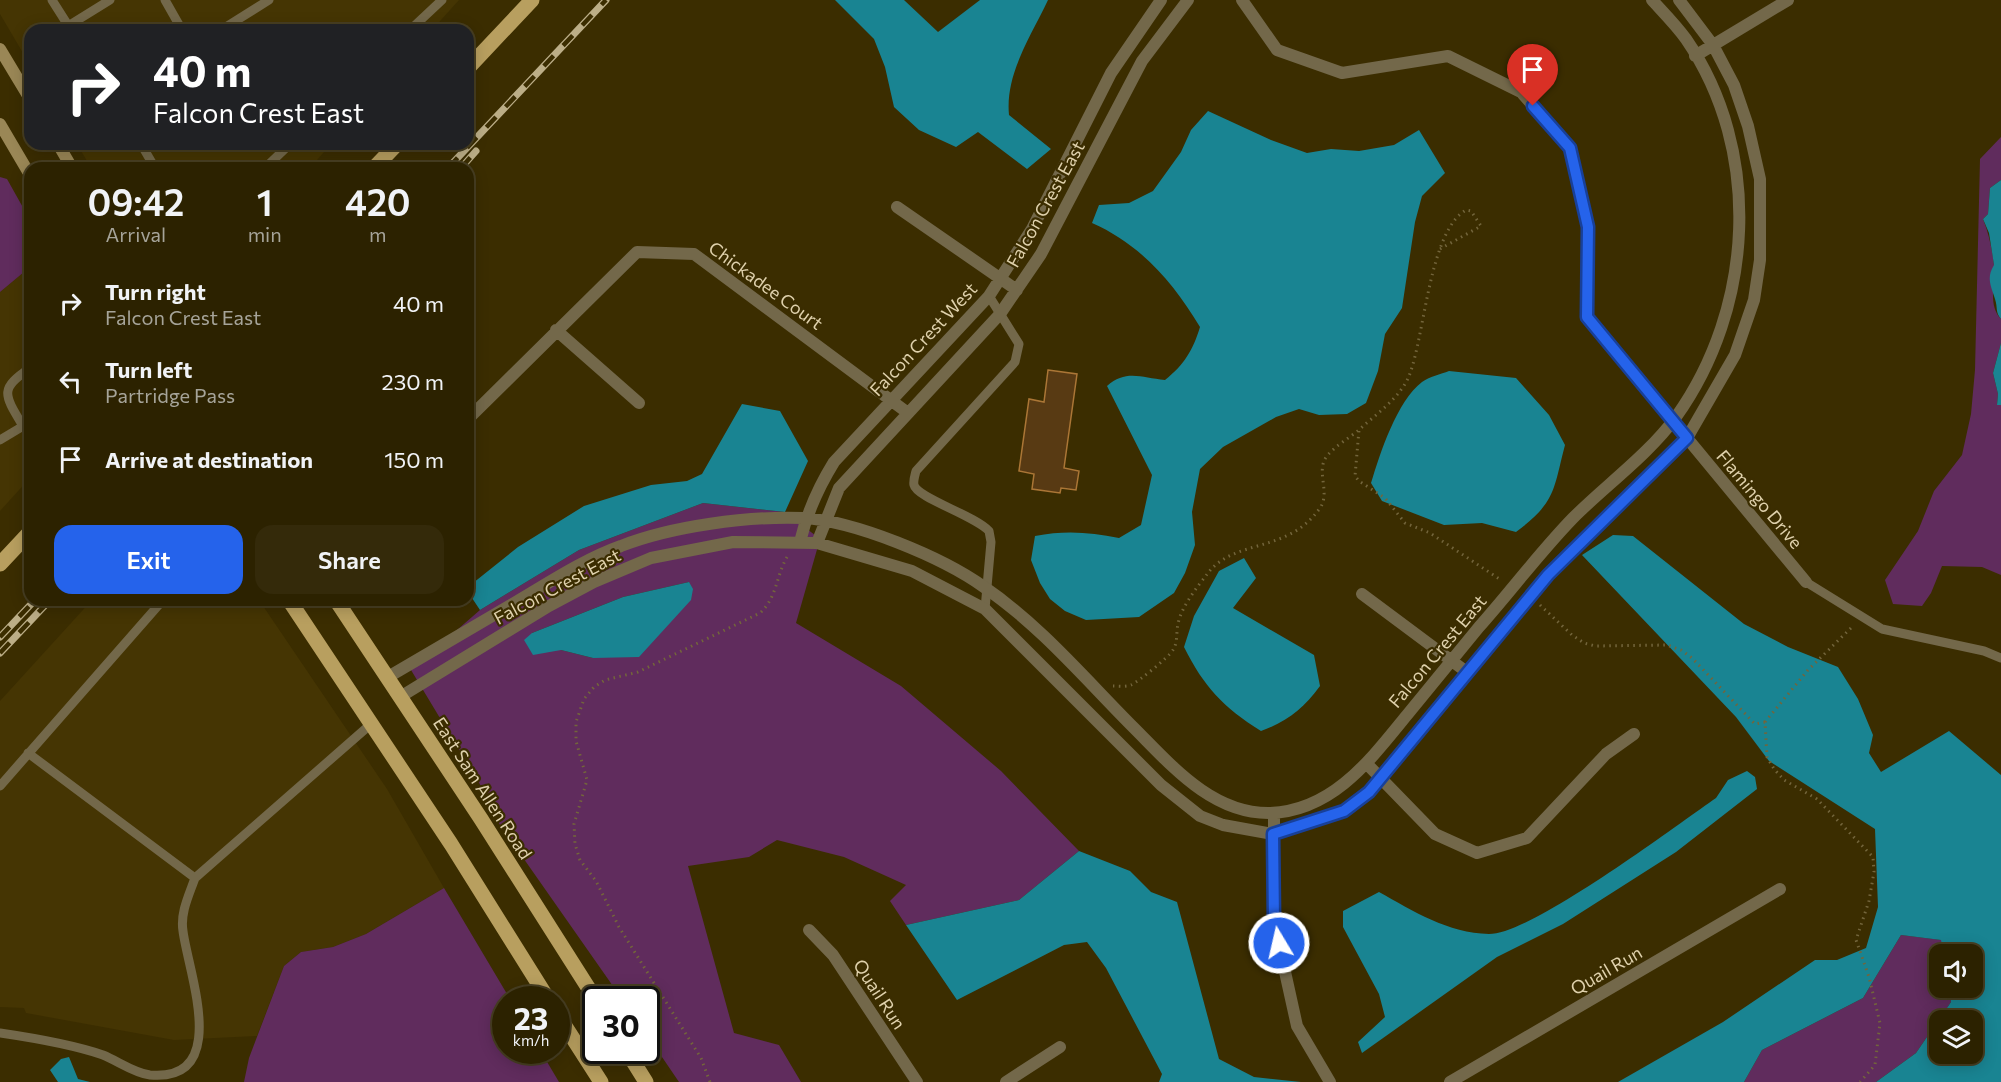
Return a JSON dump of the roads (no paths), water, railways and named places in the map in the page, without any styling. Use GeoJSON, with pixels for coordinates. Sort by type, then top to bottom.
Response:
{"type":"FeatureCollection","features":[{"type":"Feature","properties":{"kind":"main road"},"geometry":{"type":"LineString","coordinates":[[474,62],[532,0]]}},
{"type":"Feature","properties":{"kind":"main road"},"geometry":{"type":"LineString","coordinates":[[380,162],[391,150]]}},
{"type":"Feature","properties":{"kind":"main road"},"geometry":{"type":"LineString","coordinates":[[0,564],[24,538]]}},
{"type":"Feature","properties":{"kind":"main road"},"geometry":{"type":"LineString","coordinates":[[294,606],[540,986]]}},
{"type":"Feature","properties":{"kind":"main road","name":"East Sam Allen Road"},"geometry":{"type":"LineString","coordinates":[[340,606],[588,986]]}},
{"type":"Feature","properties":{"kind":"main road"},"geometry":{"type":"LineString","coordinates":[[570,1034],[601,1082]]}},
{"type":"Feature","properties":{"kind":"main road"},"geometry":{"type":"LineString","coordinates":[[635,1064],[646,1082]]}},
{"type":"Feature","properties":{"kind":"street","name":"Falcon Crest West"},"geometry":{"type":"LineString","coordinates":[[797,542],[819,486],[834,462],[989,296],[1032,230],[1111,73],[1161,0]]}},
{"type":"Feature","properties":{"kind":"street","name":"Falcon Crest East"},"geometry":{"type":"LineString","coordinates":[[817,543],[839,488],[1000,314],[1041,255],[1142,61],[1188,0]]}},
{"type":"Feature","properties":{"kind":"street","name":"Flamingo Drive"},"geometry":{"type":"LineString","coordinates":[[1242,0],[1276,50],[1342,73],[1448,56],[1521,92],[1570,148],[1588,227],[1587,317],[1806,582]]}},
{"type":"Feature","properties":{"kind":"street","name":"Falcon Crest East"},"geometry":{"type":"LineString","coordinates":[[388,677],[586,562],[615,548],[675,529],[710,524],[806,518],[868,533],[932,556],[988,590],[1029,623],[1178,772],[1229,806],[1274,813],[1311,804],[1336,790],[1368,765],[1451,660],[1572,519],[1673,421],[1706,365],[1722,326],[1733,290],[1739,226],[1736,162],[1724,119],[1695,56],[1686,39],[1652,0]]}},
{"type":"Feature","properties":{"kind":"street","name":"Falcon Crest East"},"geometry":{"type":"LineString","coordinates":[[400,697],[549,606],[594,582],[651,558],[692,548],[733,542],[817,543],[881,560],[912,572],[985,609],[1161,785],[1200,816],[1223,825],[1273,834],[1344,811],[1369,792],[1529,598],[1588,534],[1687,438],[1739,344],[1754,300],[1760,261],[1760,179],[1748,126],[1734,86],[1713,45],[1679,0]]}},
{"type":"Feature","properties":{"kind":"street"},"geometry":{"type":"LineString","coordinates":[[1695,56],[1788,0]]}},
{"type":"Feature","properties":{"kind":"street"},"geometry":{"type":"LineString","coordinates":[[0,50],[24,89]]}},
{"type":"Feature","properties":{"kind":"street"},"geometry":{"type":"LineString","coordinates":[[1100,94],[1119,102]]}},
{"type":"Feature","properties":{"kind":"street"},"geometry":{"type":"LineString","coordinates":[[0,124],[24,165]]}},
{"type":"Feature","properties":{"kind":"street"},"geometry":{"type":"LineString","coordinates":[[897,207],[1017,290]]}},
{"type":"Feature","properties":{"kind":"street"},"geometry":{"type":"LineString","coordinates":[[1739,226],[1761,224]]}},
{"type":"Feature","properties":{"kind":"street","name":"Chickadee Court"},"geometry":{"type":"LineString","coordinates":[[474,413],[637,252],[694,254],[908,413]]}},
{"type":"Feature","properties":{"kind":"street"},"geometry":{"type":"LineString","coordinates":[[556,330],[639,403]]}},
{"type":"Feature","properties":{"kind":"street"},"geometry":{"type":"LineString","coordinates":[[1572,519],[1588,534]]}},
{"type":"Feature","properties":{"kind":"street"},"geometry":{"type":"LineString","coordinates":[[586,562],[594,582]]}},
{"type":"Feature","properties":{"kind":"street"},"geometry":{"type":"LineString","coordinates":[[1362,594],[1468,673]]}},
{"type":"Feature","properties":{"kind":"street"},"geometry":{"type":"LineString","coordinates":[[1121,744],[1135,729]]}},
{"type":"Feature","properties":{"kind":"street"},"geometry":{"type":"LineString","coordinates":[[1368,765],[1435,834],[1477,854],[1527,838],[1606,754],[1634,734]]}},
{"type":"Feature","properties":{"kind":"street"},"geometry":{"type":"LineString","coordinates":[[1274,813],[1274,922],[1297,1026],[1330,1082]]}},
{"type":"Feature","properties":{"kind":"street","name":"Quail Run"},"geometry":{"type":"LineString","coordinates":[[1450,1082],[1780,889]]}},
{"type":"Feature","properties":{"kind":"street","name":"Quail Run"},"geometry":{"type":"LineString","coordinates":[[809,930],[833,955],[917,1082]]}},
{"type":"Feature","properties":{"kind":"street"},"geometry":{"type":"LineString","coordinates":[[1006,1082],[1060,1047]]}},
{"type":"Feature","properties":{"kind":"lane"},"geometry":{"type":"LineString","coordinates":[[52,0],[67,24]]}},
{"type":"Feature","properties":{"kind":"lane"},"geometry":{"type":"LineString","coordinates":[[75,24],[110,0]]}},
{"type":"Feature","properties":{"kind":"lane"},"geometry":{"type":"LineString","coordinates":[[165,0],[179,24]]}},
{"type":"Feature","properties":{"kind":"lane"},"geometry":{"type":"LineString","coordinates":[[231,24],[269,0]]}},
{"type":"Feature","properties":{"kind":"lane"},"geometry":{"type":"LineString","coordinates":[[416,24],[442,0]]}},
{"type":"Feature","properties":{"kind":"lane"},"geometry":{"type":"LineString","coordinates":[[271,162],[284,150]]}},
{"type":"Feature","properties":{"kind":"lane"},"geometry":{"type":"LineString","coordinates":[[985,609],[991,542],[989,531],[962,512],[920,495],[914,485],[916,471],[1016,362],[1019,344],[989,296]]}},
{"type":"Feature","properties":{"kind":"lane"},"geometry":{"type":"LineString","coordinates":[[24,371],[10,379],[5,387],[6,396],[24,420]]}},
{"type":"Feature","properties":{"kind":"lane"},"geometry":{"type":"LineString","coordinates":[[0,440],[24,426]]}},
{"type":"Feature","properties":{"kind":"lane"},"geometry":{"type":"LineString","coordinates":[[1806,582],[1882,628],[1984,651],[2001,658]]}},
{"type":"Feature","properties":{"kind":"lane"},"geometry":{"type":"LineString","coordinates":[[0,786],[158,606]]}},
{"type":"Feature","properties":{"kind":"lane"},"geometry":{"type":"LineString","coordinates":[[0,1034],[27,1037],[102,1055],[146,1075],[165,1076],[187,1066],[195,1055],[201,1025],[182,929],[184,906],[195,878],[372,724]]}},
{"type":"Feature","properties":{"kind":"lane"},"geometry":{"type":"LineString","coordinates":[[28,753],[195,878]]}},
{"type":"Feature","properties":{"kind":"water"},"geometry":{"type":"Polygon","coordinates":[[[835,0],[904,0],[938,32],[980,0],[1048,0],[1015,70],[1009,100],[1009,115],[1051,149],[1027,169],[978,132],[956,147],[919,130],[894,107],[885,67],[874,39],[835,0]]]}},
{"type":"Feature","properties":{"kind":"water"},"geometry":{"type":"Polygon","coordinates":[[[1208,111],[1271,140],[1307,153],[1331,149],[1359,151],[1394,145],[1419,130],[1445,173],[1422,196],[1415,222],[1402,308],[1385,334],[1378,371],[1366,403],[1347,414],[1319,415],[1299,409],[1276,417],[1223,447],[1200,469],[1192,512],[1195,545],[1185,573],[1174,593],[1139,617],[1086,620],[1065,611],[1050,599],[1040,583],[1031,560],[1035,536],[1077,532],[1119,538],[1141,525],[1152,475],[1107,386],[1128,376],[1165,380],[1178,369],[1187,356],[1200,327],[1190,310],[1154,266],[1125,242],[1092,223],[1099,205],[1129,203],[1153,191],[1181,152],[1191,130],[1208,111]]]}},
{"type":"Feature","properties":{"kind":"water"},"geometry":{"type":"Polygon","coordinates":[[[2001,180],[2001,319],[1997,312],[1990,282],[1990,274],[1994,265],[1989,233],[1983,219],[1988,214],[1990,188],[2001,180]]]}},
{"type":"Feature","properties":{"kind":"water"},"geometry":{"type":"Polygon","coordinates":[[[2001,343],[2001,405],[1997,405],[1998,394],[1993,373],[2001,343]]]}},
{"type":"Feature","properties":{"kind":"water"},"geometry":{"type":"Polygon","coordinates":[[[1449,371],[1516,378],[1549,415],[1565,445],[1555,485],[1546,503],[1529,522],[1516,532],[1482,523],[1444,525],[1382,501],[1371,483],[1390,428],[1405,402],[1422,382],[1449,371]]]}},
{"type":"Feature","properties":{"kind":"water"},"geometry":{"type":"Polygon","coordinates":[[[742,404],[780,411],[808,461],[785,512],[703,503],[579,550],[480,610],[474,601],[474,582],[518,547],[584,506],[651,485],[687,481],[702,474],[742,404]]]}},
{"type":"Feature","properties":{"kind":"water"},"geometry":{"type":"Polygon","coordinates":[[[1613,535],[1633,536],[1744,624],[1788,647],[1838,667],[1858,699],[1873,735],[1869,753],[1881,772],[1949,731],[2001,775],[2001,1082],[1876,1082],[1916,1053],[1929,1034],[1929,1064],[1983,1064],[1983,1010],[1946,1010],[1951,1002],[1950,998],[1983,998],[1983,944],[1942,944],[1941,940],[1901,935],[1863,998],[1762,1050],[1744,1082],[1618,1082],[1723,1022],[1815,960],[1837,960],[1866,948],[1878,907],[1875,829],[1769,761],[1736,717],[1582,555],[1613,535]]]}},
{"type":"Feature","properties":{"kind":"water"},"geometry":{"type":"Polygon","coordinates":[[[1244,558],[1256,578],[1233,608],[1314,655],[1320,686],[1294,713],[1261,731],[1216,695],[1199,674],[1184,647],[1194,616],[1219,571],[1244,558]]]}},
{"type":"Feature","properties":{"kind":"water"},"geometry":{"type":"Polygon","coordinates":[[[689,582],[693,589],[691,600],[639,657],[593,658],[561,650],[533,655],[524,640],[532,633],[623,597],[689,582]]]}},
{"type":"Feature","properties":{"kind":"water"},"geometry":{"type":"Polygon","coordinates":[[[1747,771],[1755,777],[1757,789],[1676,852],[1563,924],[1497,957],[1362,1053],[1358,1042],[1385,1017],[1379,994],[1343,927],[1343,911],[1379,892],[1431,920],[1459,930],[1489,934],[1509,929],[1537,917],[1603,877],[1716,798],[1728,780],[1747,771]]]}},
{"type":"Feature","properties":{"kind":"water"},"geometry":{"type":"Polygon","coordinates":[[[1079,851],[1130,871],[1151,892],[1177,902],[1219,1059],[1254,1077],[1301,1082],[1159,1082],[1162,1074],[1106,968],[1087,942],[1064,945],[957,1000],[906,925],[1019,900],[1079,851]]]}},
{"type":"Feature","properties":{"kind":"water"},"geometry":{"type":"Polygon","coordinates":[[[69,1057],[78,1079],[90,1082],[58,1082],[50,1070],[61,1059],[69,1057]]]}},
{"type":"Feature","properties":{"kind":"railway"},"geometry":{"type":"LineString","coordinates":[[474,140],[606,0]]}},
{"type":"Feature","properties":{"kind":"railway"},"geometry":{"type":"LineString","coordinates":[[454,162],[465,150]]}},
{"type":"Feature","properties":{"kind":"railway"},"geometry":{"type":"LineString","coordinates":[[466,162],[476,151]]}},
{"type":"Feature","properties":{"kind":"railway"},"geometry":{"type":"LineString","coordinates":[[0,637],[29,606]]}},
{"type":"Feature","properties":{"kind":"railway"},"geometry":{"type":"LineString","coordinates":[[0,653],[44,606]]}}]}
